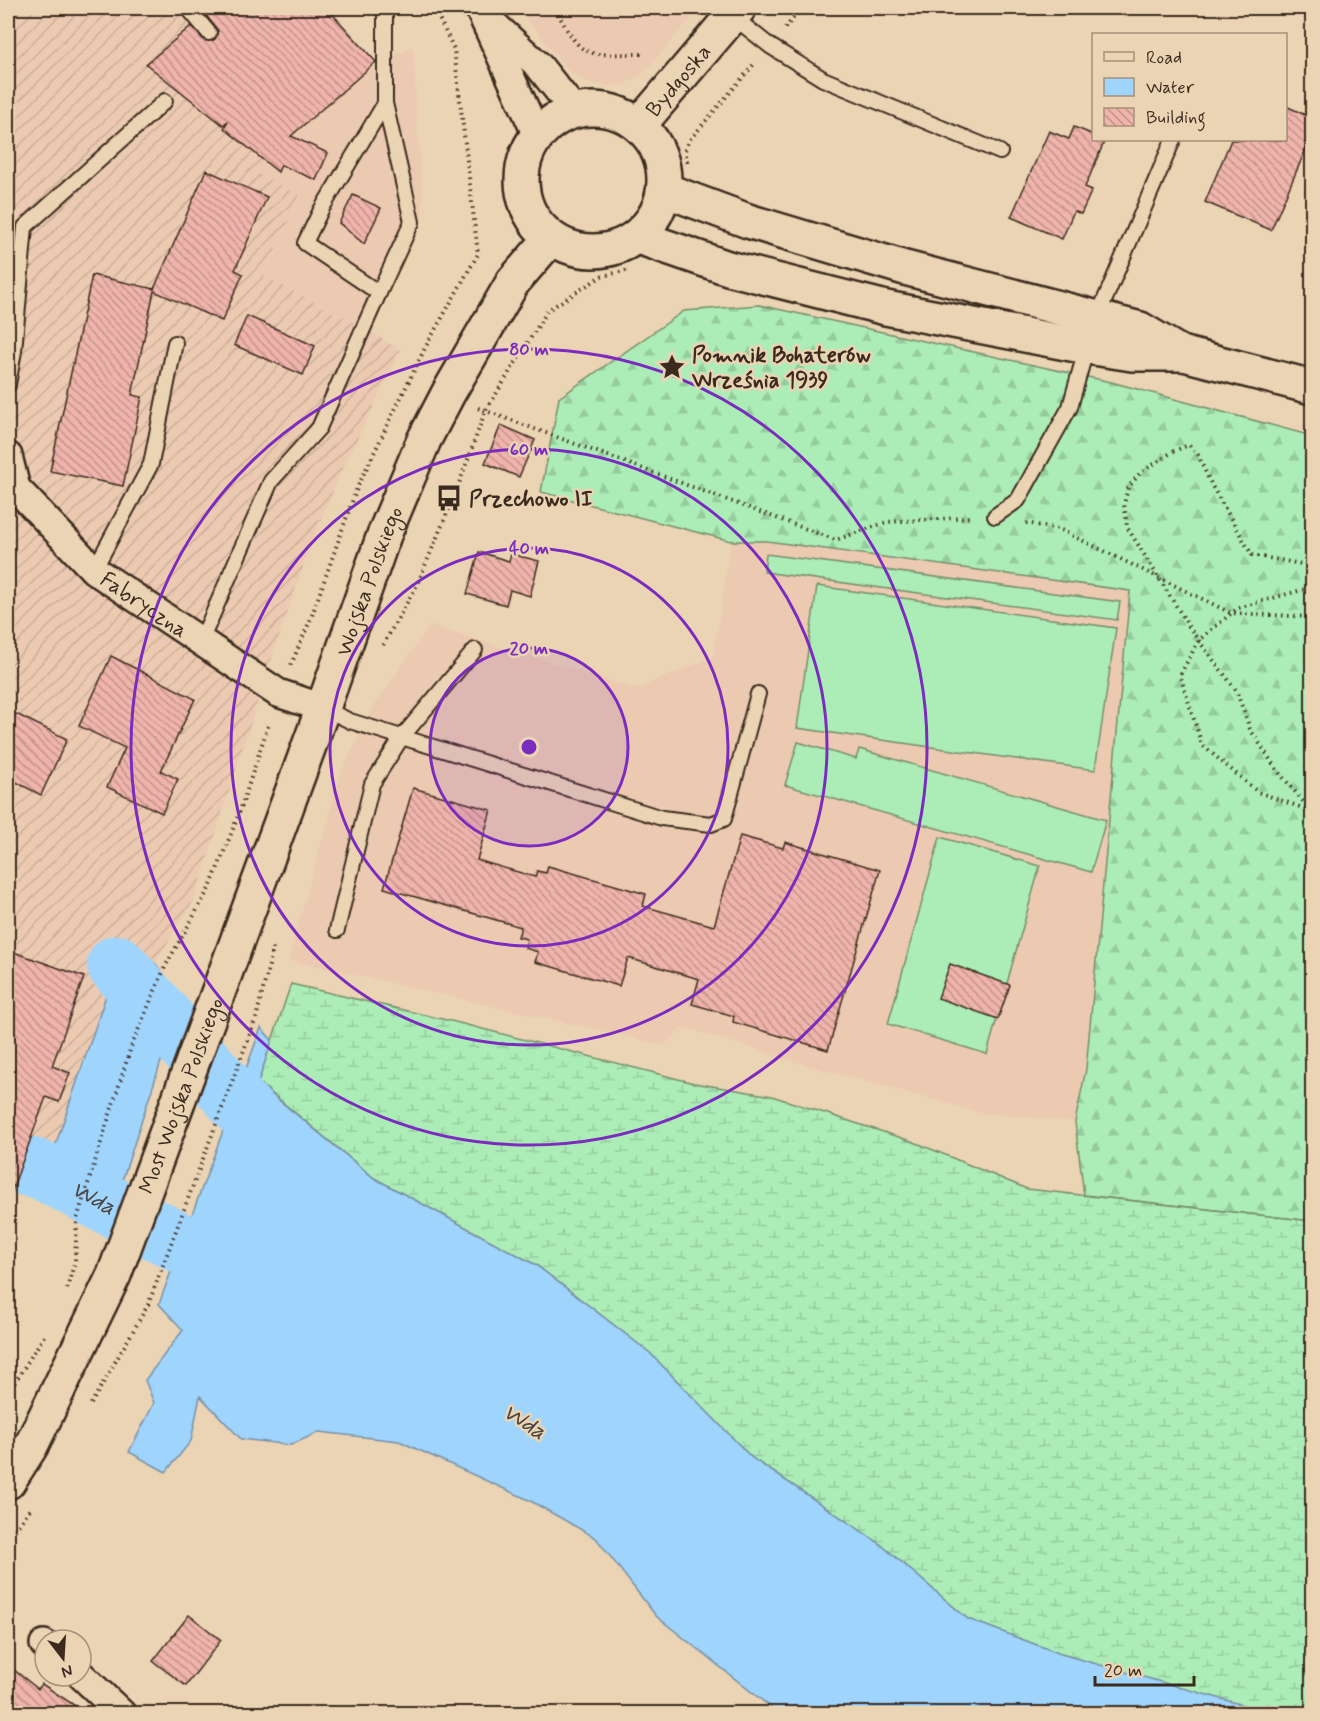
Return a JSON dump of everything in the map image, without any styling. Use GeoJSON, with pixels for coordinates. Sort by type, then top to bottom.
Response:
{"type":"FeatureCollection","features":[{"type":"Feature","properties":{"kind":"street"},"geometry":{"type":"LineString","coordinates":[[483,9],[538,64],[574,110]]}},
{"type":"Feature","properties":{"kind":"street"},"geometry":{"type":"LineString","coordinates":[[483,9],[537,135]]}},
{"type":"Feature","properties":{"kind":"street","name":"Bydgoska"},"geometry":{"type":"LineString","coordinates":[[640,124],[736,12]]}},
{"type":"Feature","properties":{"kind":"street"},"geometry":{"type":"LineString","coordinates":[[597,108],[608,110],[640,124],[655,143],[664,166],[664,190],[656,216],[638,237],[617,248],[594,252],[572,248],[551,238],[535,221],[525,201],[521,177],[526,155],[537,135],[554,120],[574,110],[597,108]]}},
{"type":"Feature","properties":{"kind":"street"},"geometry":{"type":"LineString","coordinates":[[664,190],[748,221],[905,268],[1091,333]]}},
{"type":"Feature","properties":{"kind":"street"},"geometry":{"type":"LineString","coordinates":[[638,237],[728,268],[886,308],[1091,333],[1140,329],[1184,354],[1312,387]]}},
{"type":"Feature","properties":{"kind":"street","name":"Wojska Polskiego"},"geometry":{"type":"LineString","coordinates":[[235,950],[384,535],[424,440],[513,282],[551,238]]}},
{"type":"Feature","properties":{"kind":"street","name":"Fabryczna"},"geometry":{"type":"LineString","coordinates":[[8,456],[12,486],[94,570],[278,693],[323,708]]}},
{"type":"Feature","properties":{"kind":"street","name":"Most Wojska Polskiego"},"geometry":{"type":"LineString","coordinates":[[8,1482],[31,1446],[85,1339],[114,1275],[235,950]]}},
{"type":"Feature","properties":{"kind":"street"},"geometry":{"type":"LineString","coordinates":[[93,1686],[122,1713]]}},
{"type":"Feature","properties":{"kind":"lane"},"geometry":{"type":"LineString","coordinates":[[188,8],[209,33]]}},
{"type":"Feature","properties":{"kind":"lane"},"geometry":{"type":"LineString","coordinates":[[201,641],[271,481],[319,428],[412,222],[385,103],[385,8]]}},
{"type":"Feature","properties":{"kind":"lane"},"geometry":{"type":"LineString","coordinates":[[736,12],[770,46],[823,79],[1000,152]]}},
{"type":"Feature","properties":{"kind":"lane"},"geometry":{"type":"LineString","coordinates":[[8,386],[14,351],[25,227],[165,101]]}},
{"type":"Feature","properties":{"kind":"lane"},"geometry":{"type":"LineString","coordinates":[[379,292],[305,243],[321,210],[385,103]]}},
{"type":"Feature","properties":{"kind":"lane"},"geometry":{"type":"LineString","coordinates":[[995,516],[1018,500],[1070,407],[1091,333],[1173,141]]}},
{"type":"Feature","properties":{"kind":"lane"},"geometry":{"type":"LineString","coordinates":[[94,570],[151,464],[176,343]]}},
{"type":"Feature","properties":{"kind":"lane"},"geometry":{"type":"LineString","coordinates":[[337,930],[372,784],[402,737],[475,650]]}},
{"type":"Feature","properties":{"kind":"lane"},"geometry":{"type":"LineString","coordinates":[[323,708],[350,721],[662,818],[711,824],[724,819],[758,694]]}},
{"type":"Feature","properties":{"kind":"path"},"geometry":{"type":"LineString","coordinates":[[63,1299],[75,1261],[77,1219],[130,1047],[165,967],[211,885],[240,811],[278,693],[311,618],[357,489],[425,348],[478,254],[454,49],[434,8]]}},
{"type":"Feature","properties":{"kind":"path"},"geometry":{"type":"LineString","coordinates":[[555,8],[574,42],[589,54],[642,54]]}},
{"type":"Feature","properties":{"kind":"path"},"geometry":{"type":"LineString","coordinates":[[690,170],[686,160],[688,142],[802,8]]}},
{"type":"Feature","properties":{"kind":"path"},"geometry":{"type":"LineString","coordinates":[[382,646],[417,585],[456,492],[485,412],[548,310],[602,276],[633,270]]}},
{"type":"Feature","properties":{"kind":"path"},"geometry":{"type":"LineString","coordinates":[[449,392],[485,412],[836,540],[887,522],[995,516],[1059,529],[1232,613],[1312,617]]}},
{"type":"Feature","properties":{"kind":"path"},"geometry":{"type":"LineString","coordinates":[[1312,566],[1252,555],[1212,486],[1198,455],[1189,445],[1174,451],[1140,473],[1128,488],[1124,504],[1127,527],[1199,640],[1236,690],[1250,729],[1277,770],[1312,812]]}},
{"type":"Feature","properties":{"kind":"path"},"geometry":{"type":"LineString","coordinates":[[1312,587],[1238,608],[1199,640],[1180,675],[1202,745],[1258,792],[1312,812]]}},
{"type":"Feature","properties":{"kind":"path"},"geometry":{"type":"LineString","coordinates":[[148,1305],[256,1018],[277,934]]}},
{"type":"Feature","properties":{"kind":"path"},"geometry":{"type":"LineString","coordinates":[[8,1393],[49,1329]]}},
{"type":"Feature","properties":{"kind":"shaded area"},"geometry":{"type":"Polygon","coordinates":[[[8,8],[320,8],[371,69],[253,171],[300,196],[264,276],[370,331],[401,351],[347,459],[314,535],[270,663],[195,898],[155,963],[120,954],[39,1194],[8,1197],[8,8]]]}},
{"type":"Feature","properties":{"kind":"shaded area"},"geometry":{"type":"Polygon","coordinates":[[[518,8],[700,8],[642,75],[623,85],[606,86],[581,80],[569,72],[518,8]]]}},
{"type":"Feature","properties":{"kind":"shaded area"},"geometry":{"type":"Polygon","coordinates":[[[413,46],[423,213],[370,331],[264,276],[300,197],[252,171],[370,69],[413,46]]]}},
{"type":"Feature","properties":{"kind":"shaded area"},"geometry":{"type":"Polygon","coordinates":[[[731,541],[767,541],[1131,590],[1086,1069],[1075,1122],[982,1113],[809,1066],[683,1027],[664,1045],[288,960],[342,770],[373,707],[430,625],[636,689],[713,657],[731,541]]]}},
{"type":"Feature","properties":{"kind":"green space"},"geometry":{"type":"Polygon","coordinates":[[[759,305],[1111,382],[1312,436],[1312,1221],[1084,1195],[1075,1122],[1086,1069],[1130,591],[767,541],[731,541],[541,492],[559,398],[684,311],[759,305]]]}},
{"type":"Feature","properties":{"kind":"green space"},"geometry":{"type":"Polygon","coordinates":[[[766,554],[1120,602],[1117,620],[764,572],[766,554]]]}},
{"type":"Feature","properties":{"kind":"green space"},"geometry":{"type":"Polygon","coordinates":[[[817,586],[1116,628],[1095,770],[797,728],[817,586]]]}},
{"type":"Feature","properties":{"kind":"green space"},"geometry":{"type":"Polygon","coordinates":[[[798,742],[856,759],[859,749],[1106,820],[1091,872],[785,785],[798,742]]]}},
{"type":"Feature","properties":{"kind":"green space"},"geometry":{"type":"Polygon","coordinates":[[[940,837],[1040,866],[987,1054],[888,1024],[940,837]]]}},
{"type":"Feature","properties":{"kind":"green space"},"geometry":{"type":"Polygon","coordinates":[[[291,984],[455,1022],[694,1083],[772,1096],[914,1142],[1027,1189],[1312,1221],[1312,1713],[1272,1713],[1246,1707],[1061,1654],[968,1619],[879,1543],[752,1458],[650,1353],[536,1265],[374,1178],[258,1082],[291,984]]]}},
{"type":"Feature","properties":{"kind":"water"},"geometry":{"type":"Polygon","coordinates":[[[120,954],[155,963],[182,997],[108,1224],[39,1194],[120,954]]]}},
{"type":"Feature","properties":{"kind":"water"},"geometry":{"type":"Polygon","coordinates":[[[261,1028],[272,1040],[258,1083],[374,1178],[536,1265],[650,1353],[752,1458],[879,1543],[968,1619],[1061,1654],[1272,1713],[778,1713],[656,1616],[596,1538],[529,1500],[399,1441],[319,1432],[291,1445],[241,1439],[200,1396],[191,1441],[166,1472],[129,1452],[154,1403],[145,1380],[183,1330],[159,1304],[261,1028]]]}},
{"type":"Feature","properties":{"kind":"building"},"geometry":{"type":"Polygon","coordinates":[[[212,8],[327,8],[376,62],[291,136],[328,153],[316,180],[281,165],[278,172],[224,128],[228,121],[223,125],[146,64],[191,26],[205,41],[215,39],[218,31],[205,14],[212,8]]]}},
{"type":"Feature","properties":{"kind":"building"},"geometry":{"type":"Polygon","coordinates":[[[1287,106],[1312,118],[1312,135],[1271,230],[1205,202],[1231,141],[1287,141],[1287,106]]]}},
{"type":"Feature","properties":{"kind":"building"},"geometry":{"type":"Polygon","coordinates":[[[1074,127],[1092,134],[1092,141],[1105,141],[1085,187],[1092,190],[1081,214],[1074,211],[1062,239],[1011,217],[1049,131],[1069,139],[1074,127]]]}},
{"type":"Feature","properties":{"kind":"building"},"geometry":{"type":"Polygon","coordinates":[[[206,170],[267,197],[235,270],[243,274],[222,321],[154,291],[132,395],[142,397],[123,486],[50,471],[92,275],[154,289],[206,170]]]}},
{"type":"Feature","properties":{"kind":"building"},"geometry":{"type":"Polygon","coordinates":[[[353,195],[381,208],[364,244],[339,223],[353,195]]]}},
{"type":"Feature","properties":{"kind":"building"},"geometry":{"type":"Polygon","coordinates":[[[247,316],[315,346],[303,375],[234,345],[247,316]]]}},
{"type":"Feature","properties":{"kind":"building"},"geometry":{"type":"Polygon","coordinates":[[[501,425],[535,440],[519,477],[485,463],[501,425]]]}},
{"type":"Feature","properties":{"kind":"building"},"geometry":{"type":"Polygon","coordinates":[[[479,552],[509,561],[511,554],[539,561],[530,596],[510,590],[506,605],[467,594],[479,552]]]}},
{"type":"Feature","properties":{"kind":"building"},"geometry":{"type":"Polygon","coordinates":[[[111,656],[195,699],[161,771],[178,779],[162,813],[107,787],[125,748],[79,726],[111,656]]]}},
{"type":"Feature","properties":{"kind":"building"},"geometry":{"type":"Polygon","coordinates":[[[8,710],[67,739],[41,795],[8,778],[8,710]]]}},
{"type":"Feature","properties":{"kind":"building"},"geometry":{"type":"Polygon","coordinates":[[[413,788],[491,810],[477,860],[535,877],[537,871],[546,873],[548,866],[646,894],[643,906],[714,926],[740,836],[783,848],[785,842],[880,870],[828,1050],[733,1022],[734,1016],[692,1004],[699,979],[628,958],[619,986],[535,962],[538,952],[525,948],[527,939],[518,937],[521,927],[384,888],[413,788]]]}},
{"type":"Feature","properties":{"kind":"building"},"geometry":{"type":"Polygon","coordinates":[[[8,950],[84,977],[52,1066],[70,1073],[59,1102],[46,1097],[11,1193],[8,1193],[8,950]]]}},
{"type":"Feature","properties":{"kind":"building"},"geometry":{"type":"Polygon","coordinates":[[[950,964],[1010,985],[998,1019],[938,998],[950,964]]]}},
{"type":"Feature","properties":{"kind":"building"},"geometry":{"type":"Polygon","coordinates":[[[189,1615],[221,1640],[186,1686],[153,1661],[189,1615]]]}},
{"type":"Feature","properties":{"kind":"building"},"geometry":{"type":"Polygon","coordinates":[[[8,1665],[33,1685],[33,1688],[48,1688],[86,1713],[8,1713],[8,1665]]]}},
{"type":"Feature","properties":{"kind":"waterway"},"geometry":{"type":"LineString","coordinates":[[117,965],[261,1129],[273,1170]]}},
{"type":"Feature","properties":{"kind":"waterway","name":"Wda"},"geometry":{"type":"LineString","coordinates":[[8,1160],[48,1173],[254,1282]]}},
{"type":"Feature","properties":{"kind":"place","name":"Pomnik Bohaterów Września 1939"},"geometry":{"type":"Point","coordinates":[672,367]}},
{"type":"Feature","properties":{"kind":"place","name":"Przechowo II"},"geometry":{"type":"Point","coordinates":[449,498]}}]}
